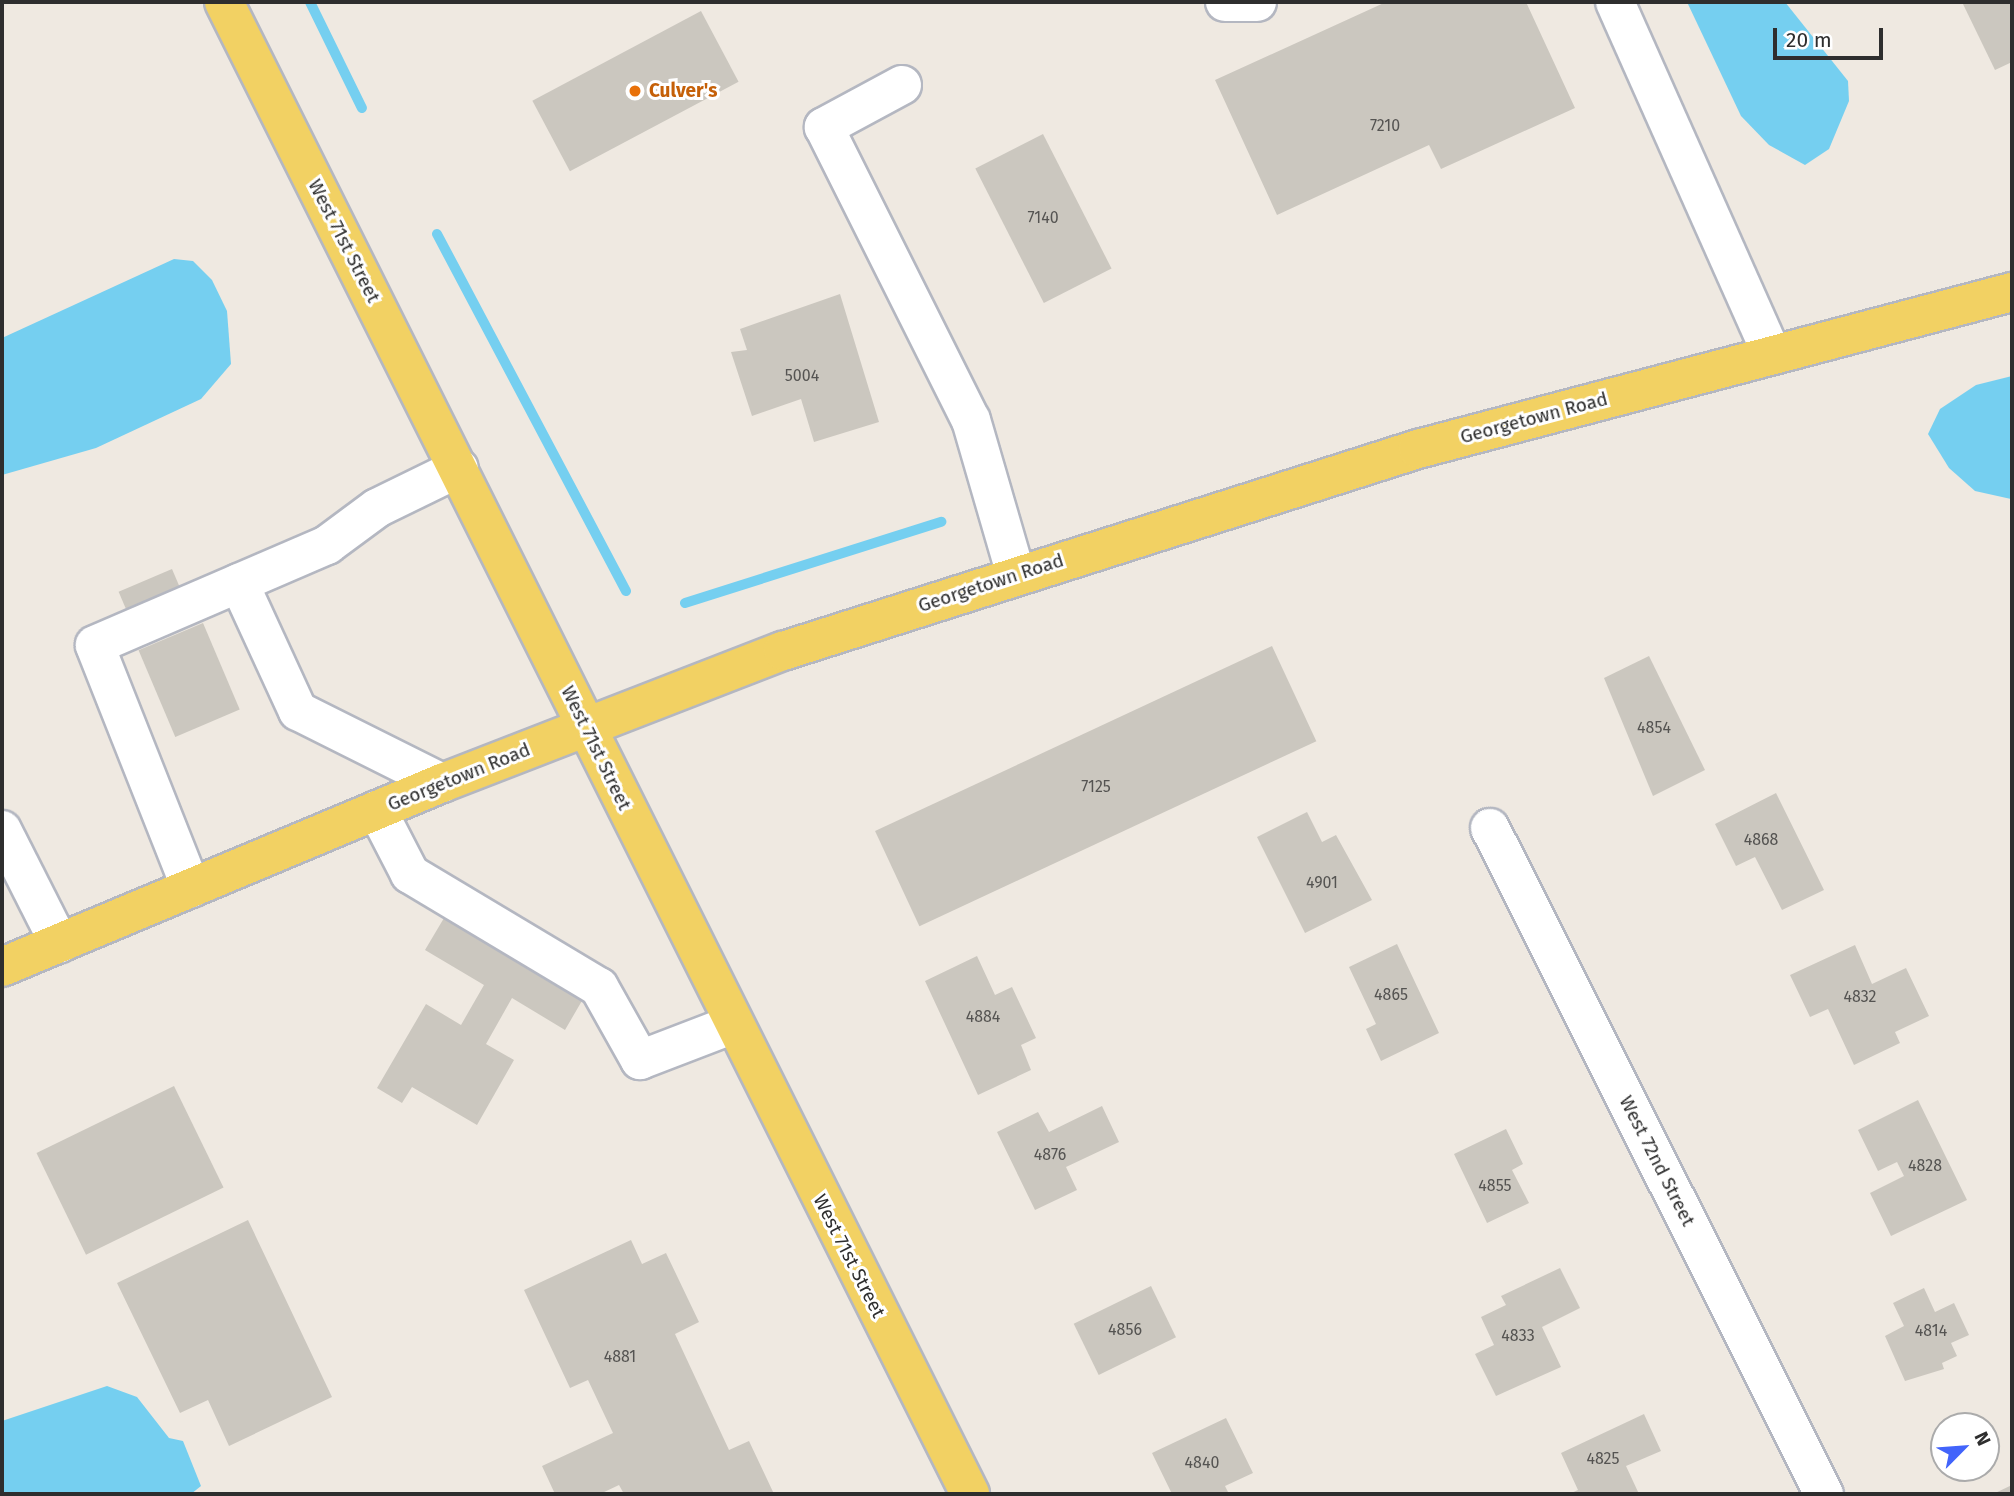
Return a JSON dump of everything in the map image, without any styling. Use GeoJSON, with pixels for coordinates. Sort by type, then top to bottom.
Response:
{"type":"FeatureCollection","features":[{"type":"Feature","properties":{"kind":"main road","name":"West 71st Street"},"geometry":{"type":"LineString","coordinates":[[224,2],[459,468],[732,1025],[970,1494]]}},
{"type":"Feature","properties":{"kind":"main road","name":"Georgetown Road"},"geometry":{"type":"LineString","coordinates":[[2,967],[442,783],[734,668],[1016,575],[1418,449],[2012,292]]}},
{"type":"Feature","properties":{"kind":"street"},"geometry":{"type":"LineString","coordinates":[[1225,2],[1257,2]]}},
{"type":"Feature","properties":{"kind":"street"},"geometry":{"type":"LineString","coordinates":[[1615,2],[1772,355]]}},
{"type":"Feature","properties":{"kind":"street"},"geometry":{"type":"LineString","coordinates":[[902,85],[824,127],[971,420],[1016,575]]}},
{"type":"Feature","properties":{"kind":"street"},"geometry":{"type":"LineString","coordinates":[[191,888],[95,645],[327,545],[377,508],[459,468]]}},
{"type":"Feature","properties":{"kind":"street"},"geometry":{"type":"LineString","coordinates":[[239,583],[298,711],[442,783]]}},
{"type":"Feature","properties":{"kind":"street"},"geometry":{"type":"LineString","coordinates":[[377,810],[411,874],[599,987],[640,1060],[732,1025]]}},
{"type":"Feature","properties":{"kind":"street","name":"West 72nd Street"},"geometry":{"type":"LineString","coordinates":[[1490,828],[1824,1494]]}},
{"type":"Feature","properties":{"kind":"street"},"geometry":{"type":"LineString","coordinates":[[2,830],[59,943]]}},
{"type":"Feature","properties":{"kind":"water"},"geometry":{"type":"Polygon","coordinates":[[[1687,2],[1785,2],[1848,81],[1849,101],[1829,149],[1805,165],[1769,145],[1741,116],[1687,2]]]}},
{"type":"Feature","properties":{"kind":"water"},"geometry":{"type":"Polygon","coordinates":[[[174,259],[193,261],[212,280],[227,311],[231,364],[201,399],[96,448],[2,475],[2,338],[174,259]]]}},
{"type":"Feature","properties":{"kind":"water"},"geometry":{"type":"Polygon","coordinates":[[[2012,376],[2011,499],[1975,491],[1949,468],[1928,434],[1940,409],[1976,385],[2012,376]]]}},
{"type":"Feature","properties":{"kind":"water"},"geometry":{"type":"Polygon","coordinates":[[[107,1386],[137,1397],[169,1438],[183,1441],[201,1486],[191,1494],[2,1494],[2,1421],[107,1386]]]}},
{"type":"Feature","properties":{"kind":"building"},"geometry":{"type":"Polygon","coordinates":[[[1386,2],[1526,2],[1575,108],[1441,169],[1429,145],[1277,215],[1215,80],[1386,2]]]}},
{"type":"Feature","properties":{"kind":"building"},"geometry":{"type":"Polygon","coordinates":[[[1962,2],[2012,2],[2012,62],[1995,70],[1962,2]]]}},
{"type":"Feature","properties":{"kind":"building","name":"Culver's"},"geometry":{"type":"Polygon","coordinates":[[[701,11],[739,82],[570,171],[532,101],[701,11]]]}},
{"type":"Feature","properties":{"kind":"building"},"geometry":{"type":"Polygon","coordinates":[[[1043,134],[1112,269],[1044,303],[975,169],[1043,134]]]}},
{"type":"Feature","properties":{"kind":"building"},"geometry":{"type":"Polygon","coordinates":[[[840,294],[879,422],[814,442],[801,399],[752,416],[731,352],[747,350],[740,329],[840,294]]]}},
{"type":"Feature","properties":{"kind":"building"},"geometry":{"type":"Polygon","coordinates":[[[172,569],[180,588],[127,611],[119,592],[172,569]]]}},
{"type":"Feature","properties":{"kind":"building"},"geometry":{"type":"Polygon","coordinates":[[[203,623],[240,710],[175,737],[139,650],[203,623]]]}},
{"type":"Feature","properties":{"kind":"building"},"geometry":{"type":"Polygon","coordinates":[[[1272,646],[1316,741],[919,926],[875,831],[1272,646]]]}},
{"type":"Feature","properties":{"kind":"building"},"geometry":{"type":"Polygon","coordinates":[[[1649,656],[1705,770],[1653,796],[1604,678],[1649,656]]]}},
{"type":"Feature","properties":{"kind":"building"},"geometry":{"type":"Polygon","coordinates":[[[1776,793],[1824,890],[1782,910],[1755,857],[1736,866],[1715,824],[1776,793]]]}},
{"type":"Feature","properties":{"kind":"building"},"geometry":{"type":"Polygon","coordinates":[[[1307,812],[1322,842],[1336,835],[1372,900],[1305,933],[1257,837],[1307,812]]]}},
{"type":"Feature","properties":{"kind":"building"},"geometry":{"type":"Polygon","coordinates":[[[444,918],[583,999],[565,1030],[512,998],[486,1044],[514,1060],[477,1125],[412,1087],[402,1103],[377,1088],[426,1004],[461,1025],[484,985],[425,950],[444,918]]]}},
{"type":"Feature","properties":{"kind":"building"},"geometry":{"type":"Polygon","coordinates":[[[1397,944],[1439,1033],[1381,1061],[1366,1029],[1376,1024],[1349,967],[1397,944]]]}},
{"type":"Feature","properties":{"kind":"building"},"geometry":{"type":"Polygon","coordinates":[[[1855,945],[1872,984],[1906,968],[1929,1016],[1895,1032],[1900,1043],[1854,1065],[1828,1009],[1810,1017],[1790,975],[1855,945]]]}},
{"type":"Feature","properties":{"kind":"building"},"geometry":{"type":"Polygon","coordinates":[[[977,956],[995,995],[1012,987],[1036,1038],[1021,1045],[1031,1070],[978,1095],[925,981],[977,956]]]}},
{"type":"Feature","properties":{"kind":"building"},"geometry":{"type":"Polygon","coordinates":[[[174,1086],[224,1188],[86,1255],[36,1153],[174,1086]]]}},
{"type":"Feature","properties":{"kind":"building"},"geometry":{"type":"Polygon","coordinates":[[[1918,1100],[1967,1200],[1891,1236],[1870,1193],[1904,1176],[1897,1162],[1878,1171],[1858,1130],[1918,1100]]]}},
{"type":"Feature","properties":{"kind":"building"},"geometry":{"type":"Polygon","coordinates":[[[1102,1106],[1119,1142],[1066,1167],[1077,1190],[1035,1210],[997,1132],[1038,1112],[1049,1132],[1102,1106]]]}},
{"type":"Feature","properties":{"kind":"building"},"geometry":{"type":"Polygon","coordinates":[[[1506,1129],[1523,1164],[1512,1170],[1529,1203],[1487,1223],[1454,1154],[1506,1129]]]}},
{"type":"Feature","properties":{"kind":"building"},"geometry":{"type":"Polygon","coordinates":[[[248,1220],[332,1397],[229,1446],[208,1400],[180,1413],[117,1283],[248,1220]]]}},
{"type":"Feature","properties":{"kind":"building"},"geometry":{"type":"Polygon","coordinates":[[[631,1240],[642,1264],[666,1253],[699,1322],[675,1334],[729,1450],[749,1441],[774,1494],[624,1494],[619,1485],[600,1494],[555,1494],[542,1466],[613,1433],[588,1380],[570,1388],[524,1290],[631,1240]]]}},
{"type":"Feature","properties":{"kind":"building"},"geometry":{"type":"Polygon","coordinates":[[[1560,1268],[1580,1308],[1542,1327],[1561,1367],[1496,1396],[1475,1354],[1494,1345],[1481,1317],[1506,1305],[1501,1296],[1560,1268]]]}},
{"type":"Feature","properties":{"kind":"building"},"geometry":{"type":"Polygon","coordinates":[[[1151,1286],[1176,1337],[1099,1375],[1074,1324],[1151,1286]]]}},
{"type":"Feature","properties":{"kind":"building"},"geometry":{"type":"Polygon","coordinates":[[[1924,1288],[1935,1312],[1954,1303],[1969,1335],[1951,1343],[1957,1356],[1942,1363],[1944,1369],[1905,1381],[1885,1336],[1904,1326],[1893,1303],[1924,1288]]]}},
{"type":"Feature","properties":{"kind":"building"},"geometry":{"type":"Polygon","coordinates":[[[1644,1414],[1661,1451],[1626,1466],[1639,1494],[1569,1494],[1578,1490],[1561,1453],[1644,1414]]]}},
{"type":"Feature","properties":{"kind":"building"},"geometry":{"type":"Polygon","coordinates":[[[1226,1418],[1253,1473],[1225,1486],[1229,1494],[1172,1494],[1152,1453],[1226,1418]]]}},
{"type":"Feature","properties":{"kind":"building"},"geometry":{"type":"Polygon","coordinates":[[[2012,1485],[2012,1494],[1993,1494],[2012,1485]]]}},
{"type":"Feature","properties":{"kind":"waterway"},"geometry":{"type":"LineString","coordinates":[[310,2],[362,108]]}},
{"type":"Feature","properties":{"kind":"waterway"},"geometry":{"type":"LineString","coordinates":[[437,234],[626,591]]}},
{"type":"Feature","properties":{"kind":"waterway"},"geometry":{"type":"LineString","coordinates":[[685,603],[941,522]]}},
{"type":"Feature","properties":{"kind":"place","name":"Culver's"},"geometry":{"type":"Point","coordinates":[635,91]}}]}
